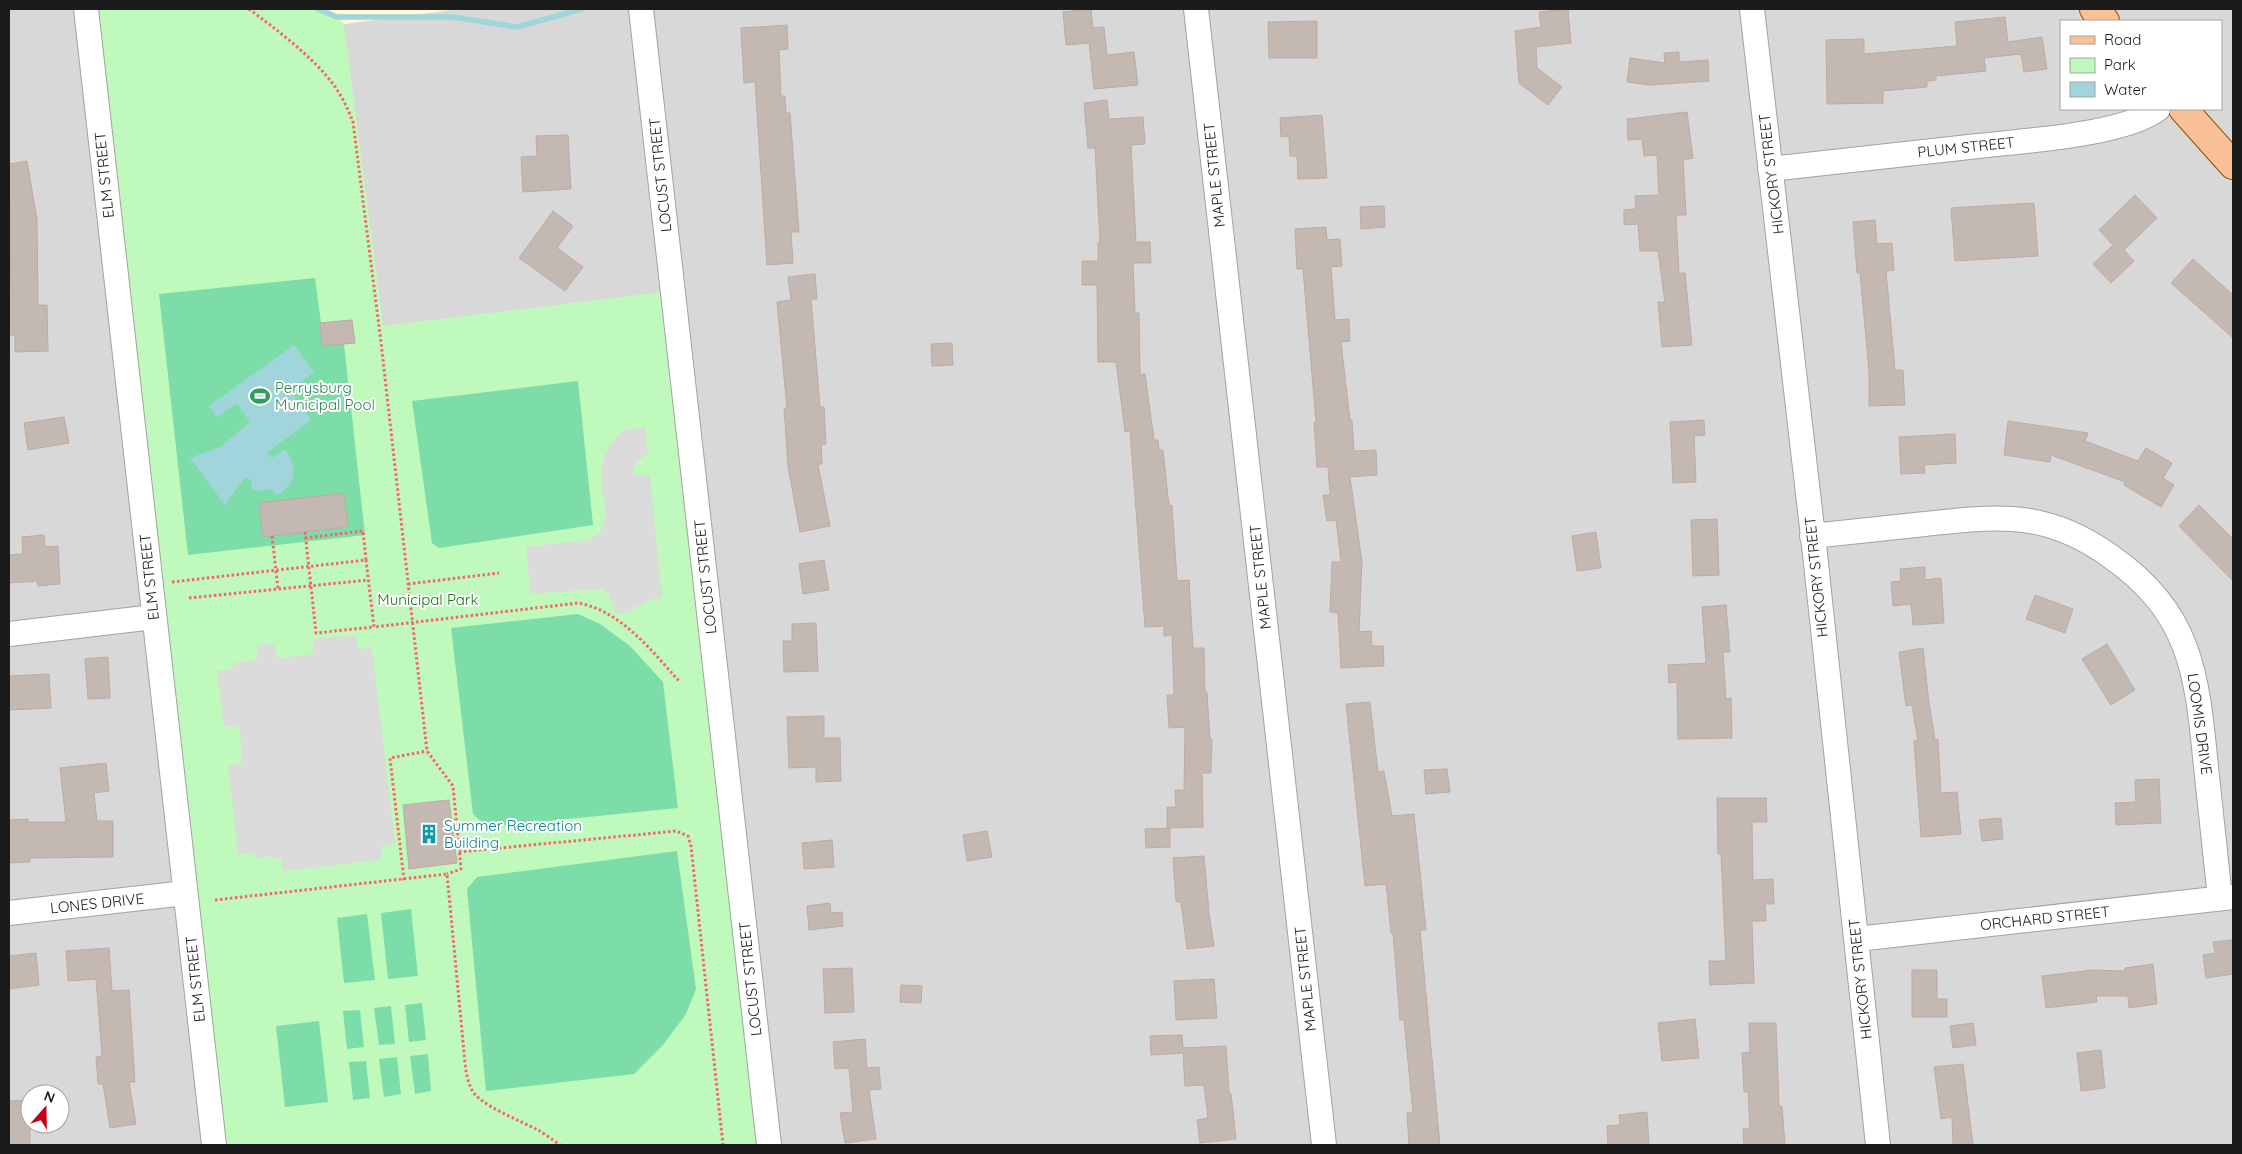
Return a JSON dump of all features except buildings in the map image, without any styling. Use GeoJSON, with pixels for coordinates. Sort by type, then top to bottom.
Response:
{"type":"FeatureCollection","features":[{"type":"Feature","properties":{"kind":"main road"},"geometry":{"type":"LineString","coordinates":[[2094,9],[2104,20]]}},
{"type":"Feature","properties":{"kind":"main road"},"geometry":{"type":"LineString","coordinates":[[2183,110],[2233,165]]}},
{"type":"Feature","properties":{"kind":"street","name":"ELM STREET"},"geometry":{"type":"LineString","coordinates":[[86,9],[214,1145]]}},
{"type":"Feature","properties":{"kind":"street","name":"LOCUST STREET"},"geometry":{"type":"LineString","coordinates":[[641,9],[769,1145]]}},
{"type":"Feature","properties":{"kind":"street","name":"MAPLE STREET"},"geometry":{"type":"LineString","coordinates":[[1196,9],[1324,1145]]}},
{"type":"Feature","properties":{"kind":"street","name":"HICKORY STREET"},"geometry":{"type":"LineString","coordinates":[[1752,9],[1812,536],[1878,1145]]}},
{"type":"Feature","properties":{"kind":"street","name":"PLUM STREET"},"geometry":{"type":"LineString","coordinates":[[1770,169],[2036,140],[2125,124],[2143,118],[2156,110]]}},
{"type":"Feature","properties":{"kind":"street","name":"LOOMIS DRIVE"},"geometry":{"type":"LineString","coordinates":[[1812,536],[1981,518],[2012,519],[2037,522],[2076,535],[2125,566],[2161,603],[2184,643],[2194,671],[2226,898]]}},
{"type":"Feature","properties":{"kind":"street"},"geometry":{"type":"LineString","coordinates":[[9,634],[154,617]]}},
{"type":"Feature","properties":{"kind":"street","name":"LONES DRIVE"},"geometry":{"type":"LineString","coordinates":[[9,913],[185,893]]}},
{"type":"Feature","properties":{"kind":"street","name":"ORCHARD STREET"},"geometry":{"type":"LineString","coordinates":[[1856,939],[2226,898]]}},
{"type":"Feature","properties":{"kind":"path"},"geometry":{"type":"LineString","coordinates":[[215,900],[404,880],[447,874],[461,869],[453,786],[427,751],[381,342],[353,122],[344,100],[333,83],[313,63],[249,9]]}},
{"type":"Feature","properties":{"kind":"path"},"geometry":{"type":"LineString","coordinates":[[306,538],[363,531],[374,627]]}},
{"type":"Feature","properties":{"kind":"path"},"geometry":{"type":"LineString","coordinates":[[305,532],[316,633],[578,603],[585,604],[604,613],[634,634],[650,648],[679,681]]}},
{"type":"Feature","properties":{"kind":"path"},"geometry":{"type":"LineString","coordinates":[[272,536],[278,589]]}},
{"type":"Feature","properties":{"kind":"path"},"geometry":{"type":"LineString","coordinates":[[170,582],[366,560]]}},
{"type":"Feature","properties":{"kind":"path"},"geometry":{"type":"LineString","coordinates":[[408,584],[499,573]]}},
{"type":"Feature","properties":{"kind":"path"},"geometry":{"type":"LineString","coordinates":[[189,598],[368,580]]}},
{"type":"Feature","properties":{"kind":"path"},"geometry":{"type":"LineString","coordinates":[[404,880],[390,758],[427,751]]}},
{"type":"Feature","properties":{"kind":"path"},"geometry":{"type":"LineString","coordinates":[[459,852],[676,831],[688,836],[691,846],[722,1145]]}},
{"type":"Feature","properties":{"kind":"path"},"geometry":{"type":"LineString","coordinates":[[447,874],[464,1052],[467,1076],[472,1091],[488,1105],[540,1131],[560,1145]]}},
{"type":"Feature","properties":{"kind":"shaded area"},"geometry":{"type":"Polygon","coordinates":[[[9,9],[2233,9],[2233,1145],[9,1145],[9,9]]]}},
{"type":"Feature","properties":{"kind":"shaded area"},"geometry":{"type":"Polygon","coordinates":[[[328,9],[460,9],[344,24],[328,9]]]}},
{"type":"Feature","properties":{"kind":"shaded area"},"geometry":{"type":"Polygon","coordinates":[[[645,427],[648,454],[637,461],[633,471],[634,476],[650,475],[662,598],[648,600],[630,611],[617,615],[609,594],[601,589],[531,594],[526,547],[588,540],[600,533],[606,516],[601,478],[604,457],[615,437],[624,430],[645,427]]]}},
{"type":"Feature","properties":{"kind":"shaded area"},"geometry":{"type":"Polygon","coordinates":[[[356,635],[357,647],[362,649],[372,648],[395,843],[381,846],[381,860],[283,871],[281,857],[256,858],[254,853],[238,855],[228,766],[242,763],[240,729],[236,726],[224,727],[217,671],[232,669],[235,663],[258,659],[257,645],[274,643],[276,656],[279,658],[309,655],[314,650],[312,639],[356,635]]]}},
{"type":"Feature","properties":{"kind":"green space","name":"Municipal Park"},"geometry":{"type":"Polygon","coordinates":[[[87,9],[328,9],[344,24],[383,326],[663,292],[759,1145],[223,1145],[87,9]]]}},
{"type":"Feature","properties":{"kind":"green space","name":"Perrysburg Municipal Pool"},"geometry":{"type":"Polygon","coordinates":[[[315,278],[321,323],[352,320],[355,343],[344,344],[365,535],[188,555],[159,294],[315,278]]]}},
{"type":"Feature","properties":{"kind":"green space"},"geometry":{"type":"Polygon","coordinates":[[[578,381],[593,525],[439,548],[432,543],[412,401],[578,381]]]}},
{"type":"Feature","properties":{"kind":"green space"},"geometry":{"type":"Polygon","coordinates":[[[578,614],[600,624],[630,646],[663,682],[678,808],[487,827],[473,814],[451,628],[578,614]]]}},
{"type":"Feature","properties":{"kind":"green space"},"geometry":{"type":"Polygon","coordinates":[[[677,851],[696,989],[686,1014],[663,1045],[634,1074],[486,1091],[467,889],[477,877],[677,851]]]}},
{"type":"Feature","properties":{"kind":"green space"},"geometry":{"type":"Polygon","coordinates":[[[411,909],[418,976],[388,979],[381,913],[411,909]]]}},
{"type":"Feature","properties":{"kind":"green space"},"geometry":{"type":"Polygon","coordinates":[[[367,914],[375,980],[344,983],[337,918],[367,914]]]}},
{"type":"Feature","properties":{"kind":"green space"},"geometry":{"type":"Polygon","coordinates":[[[422,1003],[426,1040],[409,1042],[405,1005],[422,1003]]]}},
{"type":"Feature","properties":{"kind":"green space"},"geometry":{"type":"Polygon","coordinates":[[[391,1006],[395,1044],[379,1045],[374,1008],[391,1006]]]}},
{"type":"Feature","properties":{"kind":"green space"},"geometry":{"type":"Polygon","coordinates":[[[360,1010],[364,1047],[347,1049],[343,1011],[360,1010]]]}},
{"type":"Feature","properties":{"kind":"green space"},"geometry":{"type":"Polygon","coordinates":[[[319,1021],[328,1102],[285,1107],[276,1026],[319,1021]]]}},
{"type":"Feature","properties":{"kind":"green space"},"geometry":{"type":"Polygon","coordinates":[[[428,1054],[431,1091],[415,1094],[410,1056],[428,1054]]]}},
{"type":"Feature","properties":{"kind":"green space"},"geometry":{"type":"Polygon","coordinates":[[[397,1057],[401,1094],[384,1097],[379,1059],[397,1057]]]}},
{"type":"Feature","properties":{"kind":"green space"},"geometry":{"type":"Polygon","coordinates":[[[366,1061],[370,1098],[353,1100],[349,1062],[366,1061]]]}},
{"type":"Feature","properties":{"kind":"water"},"geometry":{"type":"Polygon","coordinates":[[[294,345],[314,372],[290,390],[311,420],[267,454],[272,458],[285,449],[292,462],[293,474],[291,480],[284,491],[277,495],[271,489],[259,491],[251,488],[252,481],[247,478],[243,480],[225,505],[190,458],[220,447],[250,422],[238,405],[235,404],[217,417],[209,406],[294,345]]]}},
{"type":"Feature","properties":{"kind":"waterway"},"geometry":{"type":"LineString","coordinates":[[318,9],[337,17],[453,17],[517,27],[582,9]]}},
{"type":"Feature","properties":{"kind":"place","name":"Perrysburg Municipal Pool"},"geometry":{"type":"Point","coordinates":[260,396]}},
{"type":"Feature","properties":{"kind":"place","name":"Summer Recreation Building"},"geometry":{"type":"Point","coordinates":[429,834]}}]}
